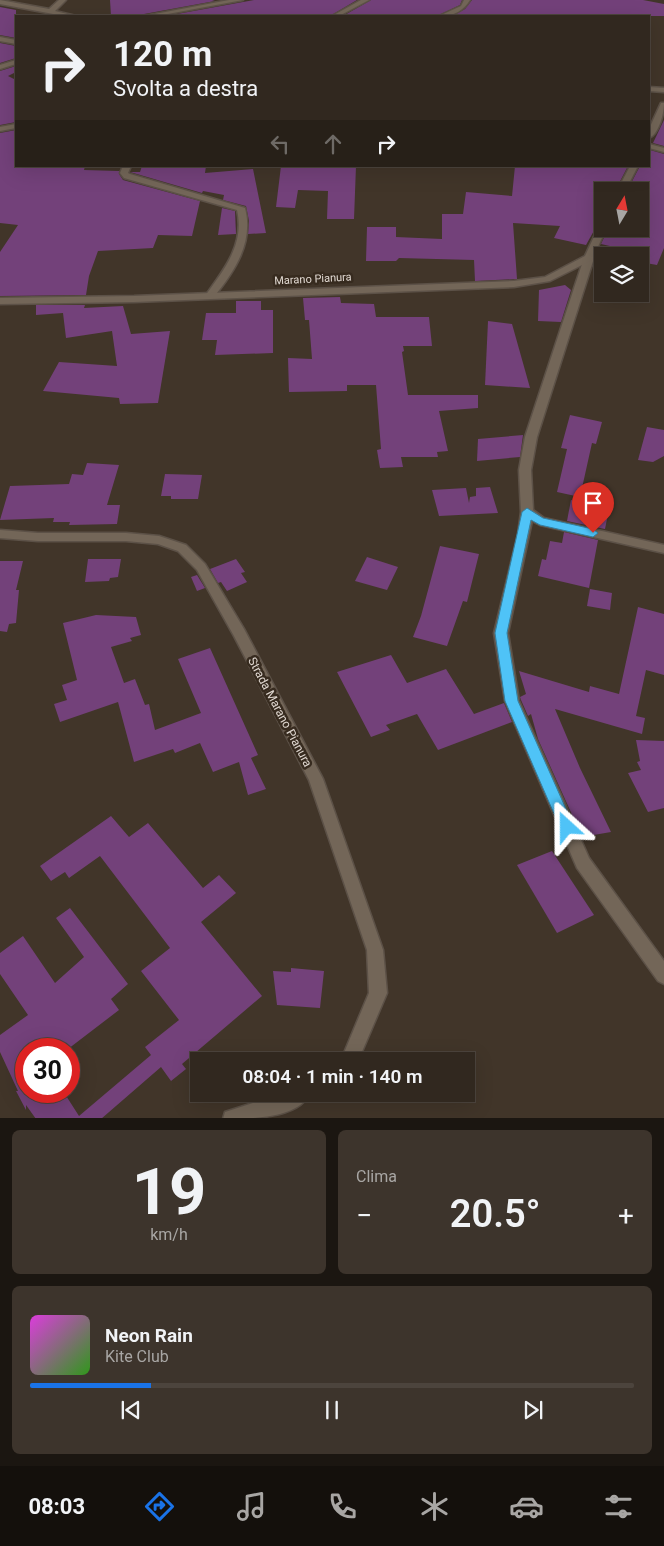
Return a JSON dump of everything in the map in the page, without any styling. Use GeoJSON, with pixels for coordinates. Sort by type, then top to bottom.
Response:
{"type":"FeatureCollection","features":[{"type":"Feature","properties":{"kind":"street"},"geometry":{"type":"LineString","coordinates":[[50,12],[63,0]]}},
{"type":"Feature","properties":{"kind":"street"},"geometry":{"type":"LineString","coordinates":[[153,15],[240,0]]}},
{"type":"Feature","properties":{"kind":"street"},"geometry":{"type":"LineString","coordinates":[[336,15],[366,0]]}},
{"type":"Feature","properties":{"kind":"street"},"geometry":{"type":"LineString","coordinates":[[444,15],[462,7],[467,0]]}},
{"type":"Feature","properties":{"kind":"street"},"geometry":{"type":"LineString","coordinates":[[0,2],[67,15]]}},
{"type":"Feature","properties":{"kind":"street"},"geometry":{"type":"LineString","coordinates":[[0,39],[15,42]]}},
{"type":"Feature","properties":{"kind":"street"},"geometry":{"type":"LineString","coordinates":[[0,66],[15,62]]}},
{"type":"Feature","properties":{"kind":"street"},"geometry":{"type":"LineString","coordinates":[[650,89],[664,90]]}},
{"type":"Feature","properties":{"kind":"street"},"geometry":{"type":"LineString","coordinates":[[650,134],[661,117],[664,105]]}},
{"type":"Feature","properties":{"kind":"street"},"geometry":{"type":"LineString","coordinates":[[0,129],[15,126]]}},
{"type":"Feature","properties":{"kind":"street"},"geometry":{"type":"LineString","coordinates":[[650,146],[664,150]]}},
{"type":"Feature","properties":{"kind":"street"},"geometry":{"type":"LineString","coordinates":[[127,167],[124,173],[127,176],[241,208],[244,233],[238,252],[222,281],[210,296]]}},
{"type":"Feature","properties":{"kind":"street"},"geometry":{"type":"LineString","coordinates":[[626,182],[633,167]]}},
{"type":"Feature","properties":{"kind":"street"},"geometry":{"type":"LineString","coordinates":[[597,238],[588,258],[531,438],[525,470],[527,512],[501,633],[512,701],[583,863],[664,975]]}},
{"type":"Feature","properties":{"kind":"street","name":"Marano Pianura"},"geometry":{"type":"LineString","coordinates":[[0,302],[514,284],[547,279],[588,258]]}},
{"type":"Feature","properties":{"kind":"street"},"geometry":{"type":"LineString","coordinates":[[527,512],[540,521],[664,549]]}},
{"type":"Feature","properties":{"kind":"street","name":"Strada Marano Pianura"},"geometry":{"type":"LineString","coordinates":[[0,534],[38,537],[126,537],[159,540],[182,548],[201,567],[316,779],[375,950],[378,993],[353,1052]]}},
{"type":"Feature","properties":{"kind":"street"},"geometry":{"type":"LineString","coordinates":[[232,1118],[283,1102]]}},
{"type":"Feature","properties":{"kind":"building"},"geometry":{"type":"Polygon","coordinates":[[[110,0],[215,1],[143,15],[111,15],[110,0]]]}},
{"type":"Feature","properties":{"kind":"building"},"geometry":{"type":"Polygon","coordinates":[[[254,0],[357,0],[332,15],[172,15],[254,0]]]}},
{"type":"Feature","properties":{"kind":"building"},"geometry":{"type":"Polygon","coordinates":[[[371,0],[462,0],[460,5],[439,15],[345,15],[371,0]]]}},
{"type":"Feature","properties":{"kind":"building"},"geometry":{"type":"Polygon","coordinates":[[[472,0],[643,0],[664,4],[664,16],[454,15],[465,9],[472,0]]]}},
{"type":"Feature","properties":{"kind":"building"},"geometry":{"type":"Polygon","coordinates":[[[0,7],[16,10],[15,38],[0,35],[0,7]]]}},
{"type":"Feature","properties":{"kind":"building"},"geometry":{"type":"Polygon","coordinates":[[[0,43],[15,46],[15,58],[0,63],[0,43]]]}},
{"type":"Feature","properties":{"kind":"building"},"geometry":{"type":"Polygon","coordinates":[[[15,66],[15,72],[8,76],[15,80],[15,122],[0,125],[0,71],[15,66]]]}},
{"type":"Feature","properties":{"kind":"building"},"geometry":{"type":"Polygon","coordinates":[[[664,120],[664,146],[653,143],[664,120]]]}},
{"type":"Feature","properties":{"kind":"building"},"geometry":{"type":"Polygon","coordinates":[[[15,130],[15,167],[85,167],[84,170],[119,171],[123,180],[200,201],[192,236],[158,235],[153,248],[98,251],[89,276],[86,295],[0,296],[0,252],[18,225],[0,223],[0,133],[15,130]]]}},
{"type":"Feature","properties":{"kind":"building"},"geometry":{"type":"Polygon","coordinates":[[[650,150],[664,154],[664,248],[657,265],[649,264],[649,247],[614,247],[601,244],[604,238],[649,238],[649,182],[632,182],[639,167],[650,167],[650,150]]]}},
{"type":"Feature","properties":{"kind":"building"},"geometry":{"type":"Polygon","coordinates":[[[142,167],[206,167],[205,173],[253,169],[266,233],[248,234],[249,221],[246,206],[223,200],[224,195],[203,191],[202,193],[130,172],[140,172],[142,167]]]}},
{"type":"Feature","properties":{"kind":"building"},"geometry":{"type":"Polygon","coordinates":[[[281,167],[356,167],[354,219],[327,219],[328,191],[298,190],[295,208],[276,207],[281,167]]]}},
{"type":"Feature","properties":{"kind":"building"},"geometry":{"type":"Polygon","coordinates":[[[515,167],[627,167],[620,182],[594,182],[594,231],[586,245],[554,238],[560,226],[513,223],[517,279],[475,281],[474,260],[399,258],[396,261],[366,261],[367,227],[396,227],[396,237],[442,239],[442,214],[463,214],[466,192],[512,196],[515,167]]]}},
{"type":"Feature","properties":{"kind":"building"},"geometry":{"type":"Polygon","coordinates":[[[222,208],[235,211],[236,234],[218,235],[222,208]]]}},
{"type":"Feature","properties":{"kind":"building"},"geometry":{"type":"Polygon","coordinates":[[[565,285],[571,290],[561,322],[538,321],[539,290],[565,285]]]}},
{"type":"Feature","properties":{"kind":"building"},"geometry":{"type":"Polygon","coordinates":[[[340,297],[341,303],[374,304],[376,317],[429,317],[432,346],[403,346],[404,351],[402,352],[408,395],[478,395],[478,408],[439,411],[448,451],[437,452],[438,457],[401,457],[403,467],[380,468],[377,450],[381,449],[376,385],[347,385],[347,391],[289,392],[288,358],[312,359],[309,320],[305,320],[303,298],[340,297]]]}},
{"type":"Feature","properties":{"kind":"building"},"geometry":{"type":"Polygon","coordinates":[[[236,301],[261,301],[261,310],[273,310],[273,353],[215,355],[217,340],[202,340],[206,313],[236,313],[236,301]]]}},
{"type":"Feature","properties":{"kind":"building"},"geometry":{"type":"Polygon","coordinates":[[[36,305],[85,305],[84,308],[123,306],[131,334],[170,331],[158,403],[120,404],[119,398],[43,391],[59,362],[117,366],[112,331],[66,338],[63,313],[36,315],[36,305]]]}},
{"type":"Feature","properties":{"kind":"building"},"geometry":{"type":"Polygon","coordinates":[[[488,321],[512,324],[530,388],[485,385],[488,321]]]}},
{"type":"Feature","properties":{"kind":"building"},"geometry":{"type":"Polygon","coordinates":[[[570,415],[602,422],[596,444],[592,443],[580,497],[557,492],[567,449],[561,448],[570,415]]]}},
{"type":"Feature","properties":{"kind":"building"},"geometry":{"type":"Polygon","coordinates":[[[647,427],[664,430],[664,456],[653,462],[638,460],[647,427]]]}},
{"type":"Feature","properties":{"kind":"building"},"geometry":{"type":"Polygon","coordinates":[[[523,435],[520,457],[477,461],[478,439],[523,435]]]}},
{"type":"Feature","properties":{"kind":"building"},"geometry":{"type":"Polygon","coordinates":[[[87,463],[119,465],[107,505],[120,505],[117,524],[69,525],[70,522],[53,522],[54,518],[0,520],[10,486],[69,484],[72,474],[83,475],[87,463]]]}},
{"type":"Feature","properties":{"kind":"building"},"geometry":{"type":"Polygon","coordinates":[[[165,474],[202,475],[198,499],[171,499],[171,496],[161,496],[165,474]]]}},
{"type":"Feature","properties":{"kind":"building"},"geometry":{"type":"Polygon","coordinates":[[[490,487],[498,513],[439,516],[432,490],[466,488],[469,503],[470,497],[476,496],[476,488],[490,487]]]}},
{"type":"Feature","properties":{"kind":"building"},"geometry":{"type":"Polygon","coordinates":[[[571,500],[609,509],[605,529],[567,521],[571,500]]]}},
{"type":"Feature","properties":{"kind":"building"},"geometry":{"type":"Polygon","coordinates":[[[564,532],[598,540],[589,588],[538,576],[542,559],[546,560],[550,541],[562,543],[564,532]]]}},
{"type":"Feature","properties":{"kind":"building"},"geometry":{"type":"Polygon","coordinates":[[[440,546],[479,554],[467,602],[463,601],[447,646],[413,637],[421,616],[440,546]]]}},
{"type":"Feature","properties":{"kind":"building"},"geometry":{"type":"Polygon","coordinates":[[[367,557],[398,567],[387,590],[355,581],[367,557]]]}},
{"type":"Feature","properties":{"kind":"building"},"geometry":{"type":"Polygon","coordinates":[[[88,559],[121,559],[118,577],[110,578],[109,581],[85,582],[88,559]]]}},
{"type":"Feature","properties":{"kind":"building"},"geometry":{"type":"Polygon","coordinates":[[[236,559],[245,572],[241,573],[247,582],[227,591],[221,582],[218,583],[210,569],[236,559]]]}},
{"type":"Feature","properties":{"kind":"building"},"geometry":{"type":"Polygon","coordinates":[[[0,561],[23,561],[16,590],[19,590],[16,623],[9,624],[7,632],[0,631],[0,561]]]}},
{"type":"Feature","properties":{"kind":"building"},"geometry":{"type":"Polygon","coordinates":[[[197,575],[205,588],[197,591],[191,577],[197,575]]]}},
{"type":"Feature","properties":{"kind":"building"},"geometry":{"type":"Polygon","coordinates":[[[590,589],[612,593],[610,610],[587,606],[590,589]]]}},
{"type":"Feature","properties":{"kind":"building"},"geometry":{"type":"Polygon","coordinates":[[[638,607],[664,614],[664,675],[646,670],[636,716],[645,718],[642,734],[555,709],[580,768],[611,832],[582,837],[538,739],[531,714],[528,716],[521,700],[520,697],[526,694],[519,671],[589,692],[590,686],[619,694],[638,607]]]}},
{"type":"Feature","properties":{"kind":"building"},"geometry":{"type":"Polygon","coordinates":[[[96,615],[136,617],[141,635],[130,638],[132,641],[111,647],[124,683],[135,679],[145,705],[149,704],[155,730],[201,713],[178,659],[210,648],[258,755],[251,758],[266,789],[248,795],[239,762],[213,772],[200,743],[175,753],[173,749],[134,762],[118,702],[60,722],[54,704],[67,700],[62,685],[77,680],[63,623],[96,615]]]}},
{"type":"Feature","properties":{"kind":"building"},"geometry":{"type":"Polygon","coordinates":[[[391,655],[407,683],[446,669],[474,714],[504,703],[512,722],[438,750],[417,714],[386,725],[390,730],[371,737],[337,672],[391,655]]]}},
{"type":"Feature","properties":{"kind":"building"},"geometry":{"type":"Polygon","coordinates":[[[636,740],[664,741],[664,808],[648,812],[628,773],[641,770],[637,762],[640,761],[636,740]]]}},
{"type":"Feature","properties":{"kind":"building"},"geometry":{"type":"Polygon","coordinates":[[[111,816],[129,837],[148,823],[203,888],[219,875],[236,893],[201,922],[262,996],[196,1052],[190,1052],[190,1057],[182,1064],[186,1069],[171,1081],[161,1067],[102,1118],[35,1118],[26,1105],[26,1110],[22,1103],[71,1103],[79,1116],[151,1055],[145,1047],[179,1020],[141,971],[170,948],[100,856],[69,878],[65,872],[51,881],[40,866],[111,816]]]}},
{"type":"Feature","properties":{"kind":"building"},"geometry":{"type":"Polygon","coordinates":[[[552,851],[594,915],[557,933],[517,865],[552,851]]]}},
{"type":"Feature","properties":{"kind":"building"},"geometry":{"type":"Polygon","coordinates":[[[70,908],[128,984],[111,999],[119,1010],[80,1040],[80,1038],[15,1038],[15,1084],[0,1052],[0,1035],[28,1015],[0,974],[0,953],[23,936],[55,983],[84,957],[56,918],[70,908]]]}},
{"type":"Feature","properties":{"kind":"building"},"geometry":{"type":"Polygon","coordinates":[[[291,968],[324,971],[320,1008],[277,1005],[273,971],[291,972],[291,968]]]}},
{"type":"Feature","properties":{"kind":"route"},"geometry":{"type":"LineString","coordinates":[[567,827],[512,701],[501,633],[524,534],[527,512],[540,521],[593,533]]}}]}
